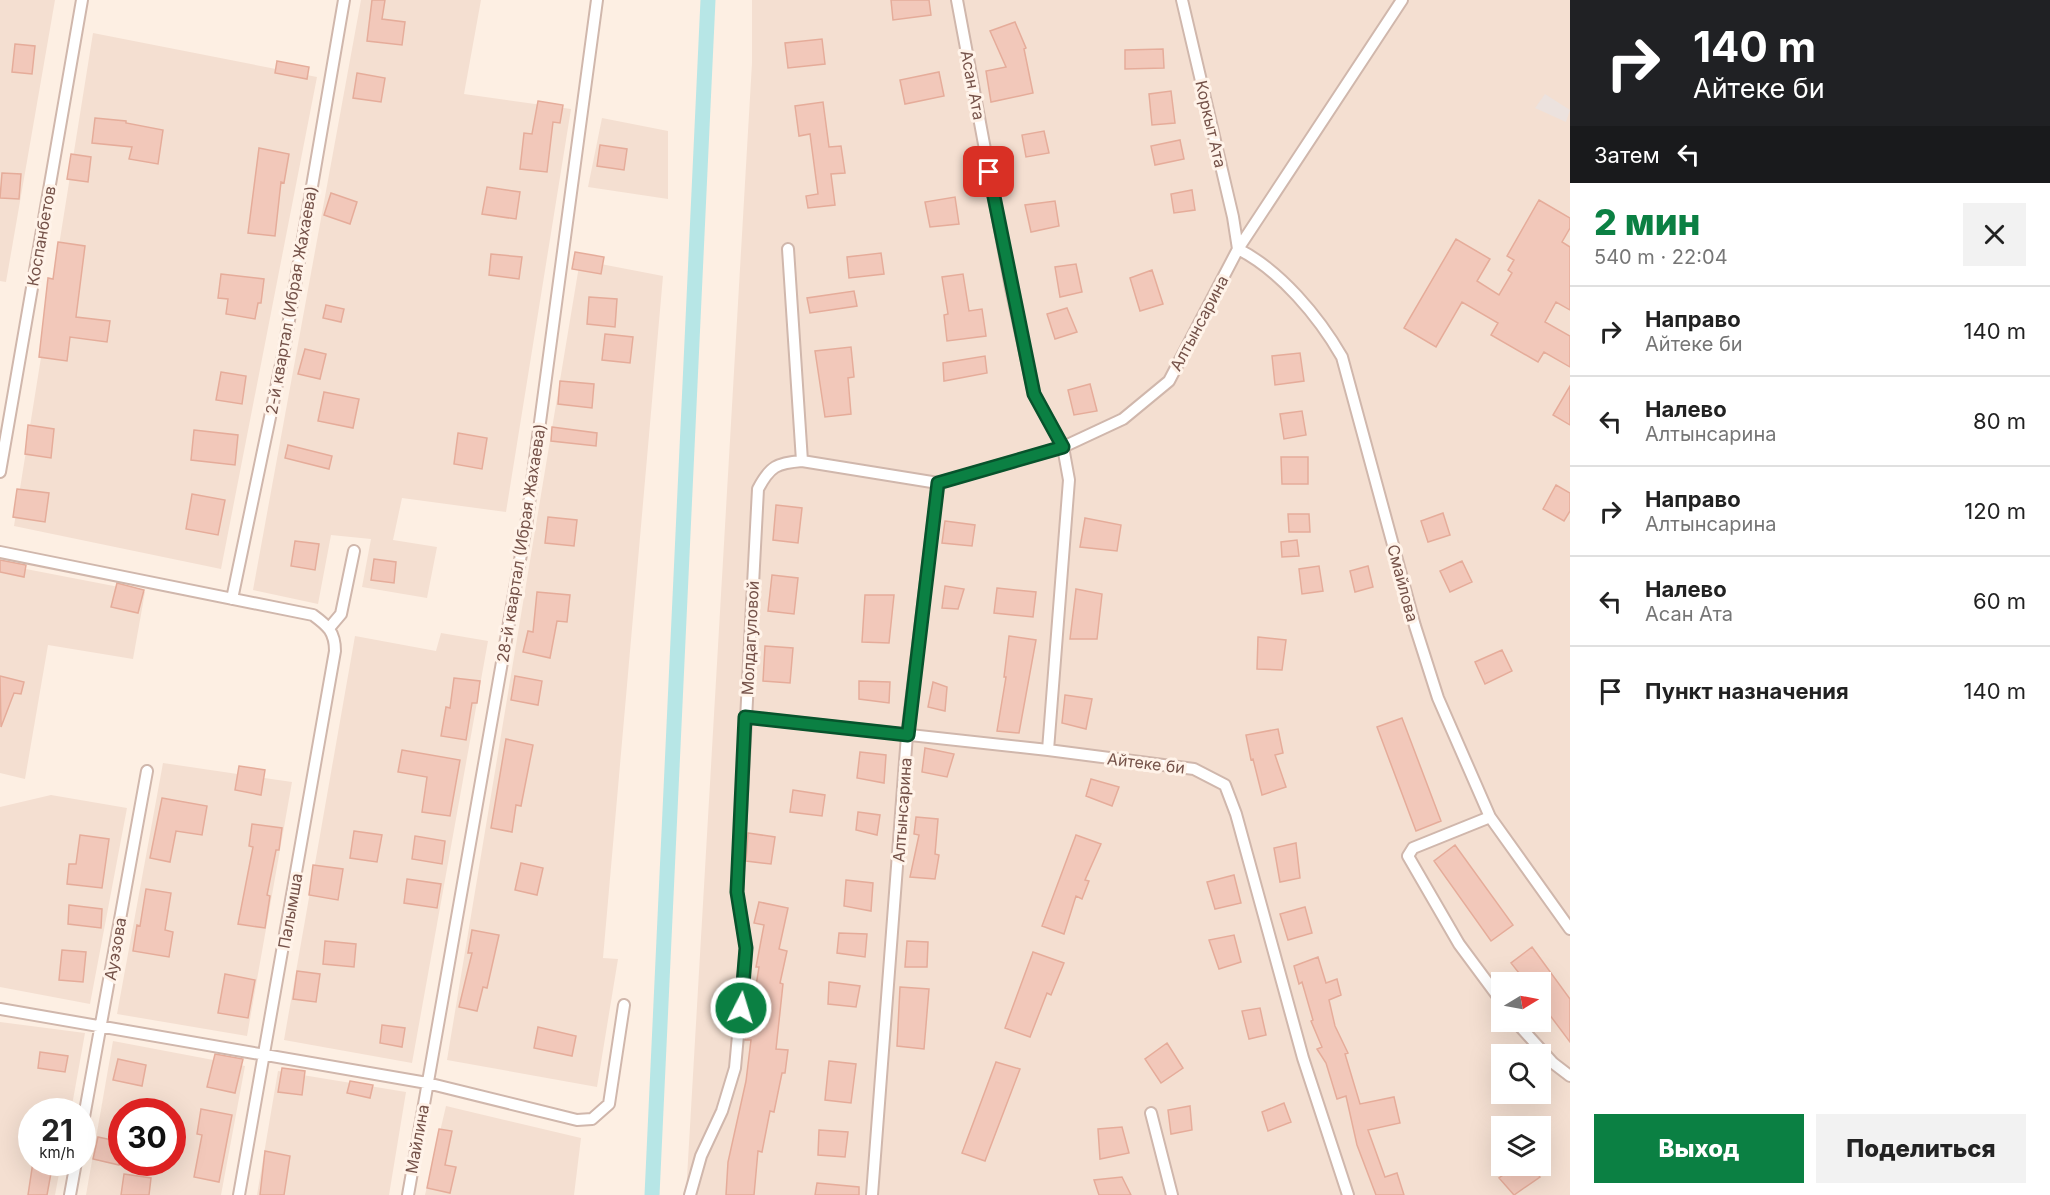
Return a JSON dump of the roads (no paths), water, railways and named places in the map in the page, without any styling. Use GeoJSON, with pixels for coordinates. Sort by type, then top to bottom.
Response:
{"type":"FeatureCollection","features":[{"type":"Feature","properties":{"kind":"street","name":"Коспанбетов"},"geometry":{"type":"LineString","coordinates":[[0,472],[82,0]]}},
{"type":"Feature","properties":{"kind":"street","name":"2-й квартал (Ибрая Жахаева)"},"geometry":{"type":"LineString","coordinates":[[232,599],[283,355],[344,0]]}},
{"type":"Feature","properties":{"kind":"street","name":"28-й квартал (Ибрая Жахаева)"},"geometry":{"type":"LineString","coordinates":[[426,1083],[526,526],[597,0]]}},
{"type":"Feature","properties":{"kind":"street","name":"Асан Ата"},"geometry":{"type":"LineString","coordinates":[[957,0],[1011,288],[1034,394],[1063,447]]}},
{"type":"Feature","properties":{"kind":"street","name":"Коркыт Ата"},"geometry":{"type":"LineString","coordinates":[[1182,0],[1233,217],[1238,249]]}},
{"type":"Feature","properties":{"kind":"street","name":"Алтынсарина"},"geometry":{"type":"LineString","coordinates":[[872,1195],[908,735],[938,483],[1063,447],[1122,419],[1169,381],[1238,249],[1401,0]]}},
{"type":"Feature","properties":{"kind":"street"},"geometry":{"type":"LineString","coordinates":[[788,249],[802,461]]}},
{"type":"Feature","properties":{"kind":"street","name":"Смайлова"},"geometry":{"type":"LineString","coordinates":[[1238,249],[1257,259],[1322,322],[1342,357],[1415,626],[1438,698],[1490,817],[1570,928]]}},
{"type":"Feature","properties":{"kind":"street"},"geometry":{"type":"LineString","coordinates":[[1048,750],[1070,480],[1063,447]]}},
{"type":"Feature","properties":{"kind":"street","name":"Молдагуловой"},"geometry":{"type":"LineString","coordinates":[[690,1195],[701,1156],[722,1111],[735,1068],[746,948],[737,892],[758,489],[767,471],[782,463],[802,461],[938,483]]}},
{"type":"Feature","properties":{"kind":"street"},"geometry":{"type":"LineString","coordinates":[[0,552],[313,615],[330,627],[341,614],[354,551]]}},
{"type":"Feature","properties":{"kind":"street","name":"Палымша"},"geometry":{"type":"LineString","coordinates":[[239,1195],[335,651],[335,638],[330,627]]}},
{"type":"Feature","properties":{"kind":"street","name":"Айтеке би"},"geometry":{"type":"LineString","coordinates":[[745,717],[1048,750],[1194,769],[1225,785],[1236,814],[1303,1058],[1348,1195]]}},
{"type":"Feature","properties":{"kind":"street","name":"Ауэзова"},"geometry":{"type":"LineString","coordinates":[[88,1098],[147,771]]}},
{"type":"Feature","properties":{"kind":"street"},"geometry":{"type":"LineString","coordinates":[[1490,817],[1413,848],[1408,856],[1459,944],[1491,987]]}},
{"type":"Feature","properties":{"kind":"street"},"geometry":{"type":"LineString","coordinates":[[0,1009],[265,1053],[426,1083],[577,1120],[592,1119],[609,1104],[624,1005]]}},
{"type":"Feature","properties":{"kind":"street"},"geometry":{"type":"LineString","coordinates":[[1525,1032],[1553,1063],[1570,1076]]}},
{"type":"Feature","properties":{"kind":"street","name":"Майлина"},"geometry":{"type":"LineString","coordinates":[[408,1195],[426,1083]]}},
{"type":"Feature","properties":{"kind":"street"},"geometry":{"type":"LineString","coordinates":[[1151,1113],[1172,1195]]}},
{"type":"Feature","properties":{"kind":"street"},"geometry":{"type":"LineString","coordinates":[[70,1195],[73,1176]]}},
{"type":"Feature","properties":{"kind":"waterway"},"geometry":{"type":"LineString","coordinates":[[652,1195],[708,0]]}}]}
